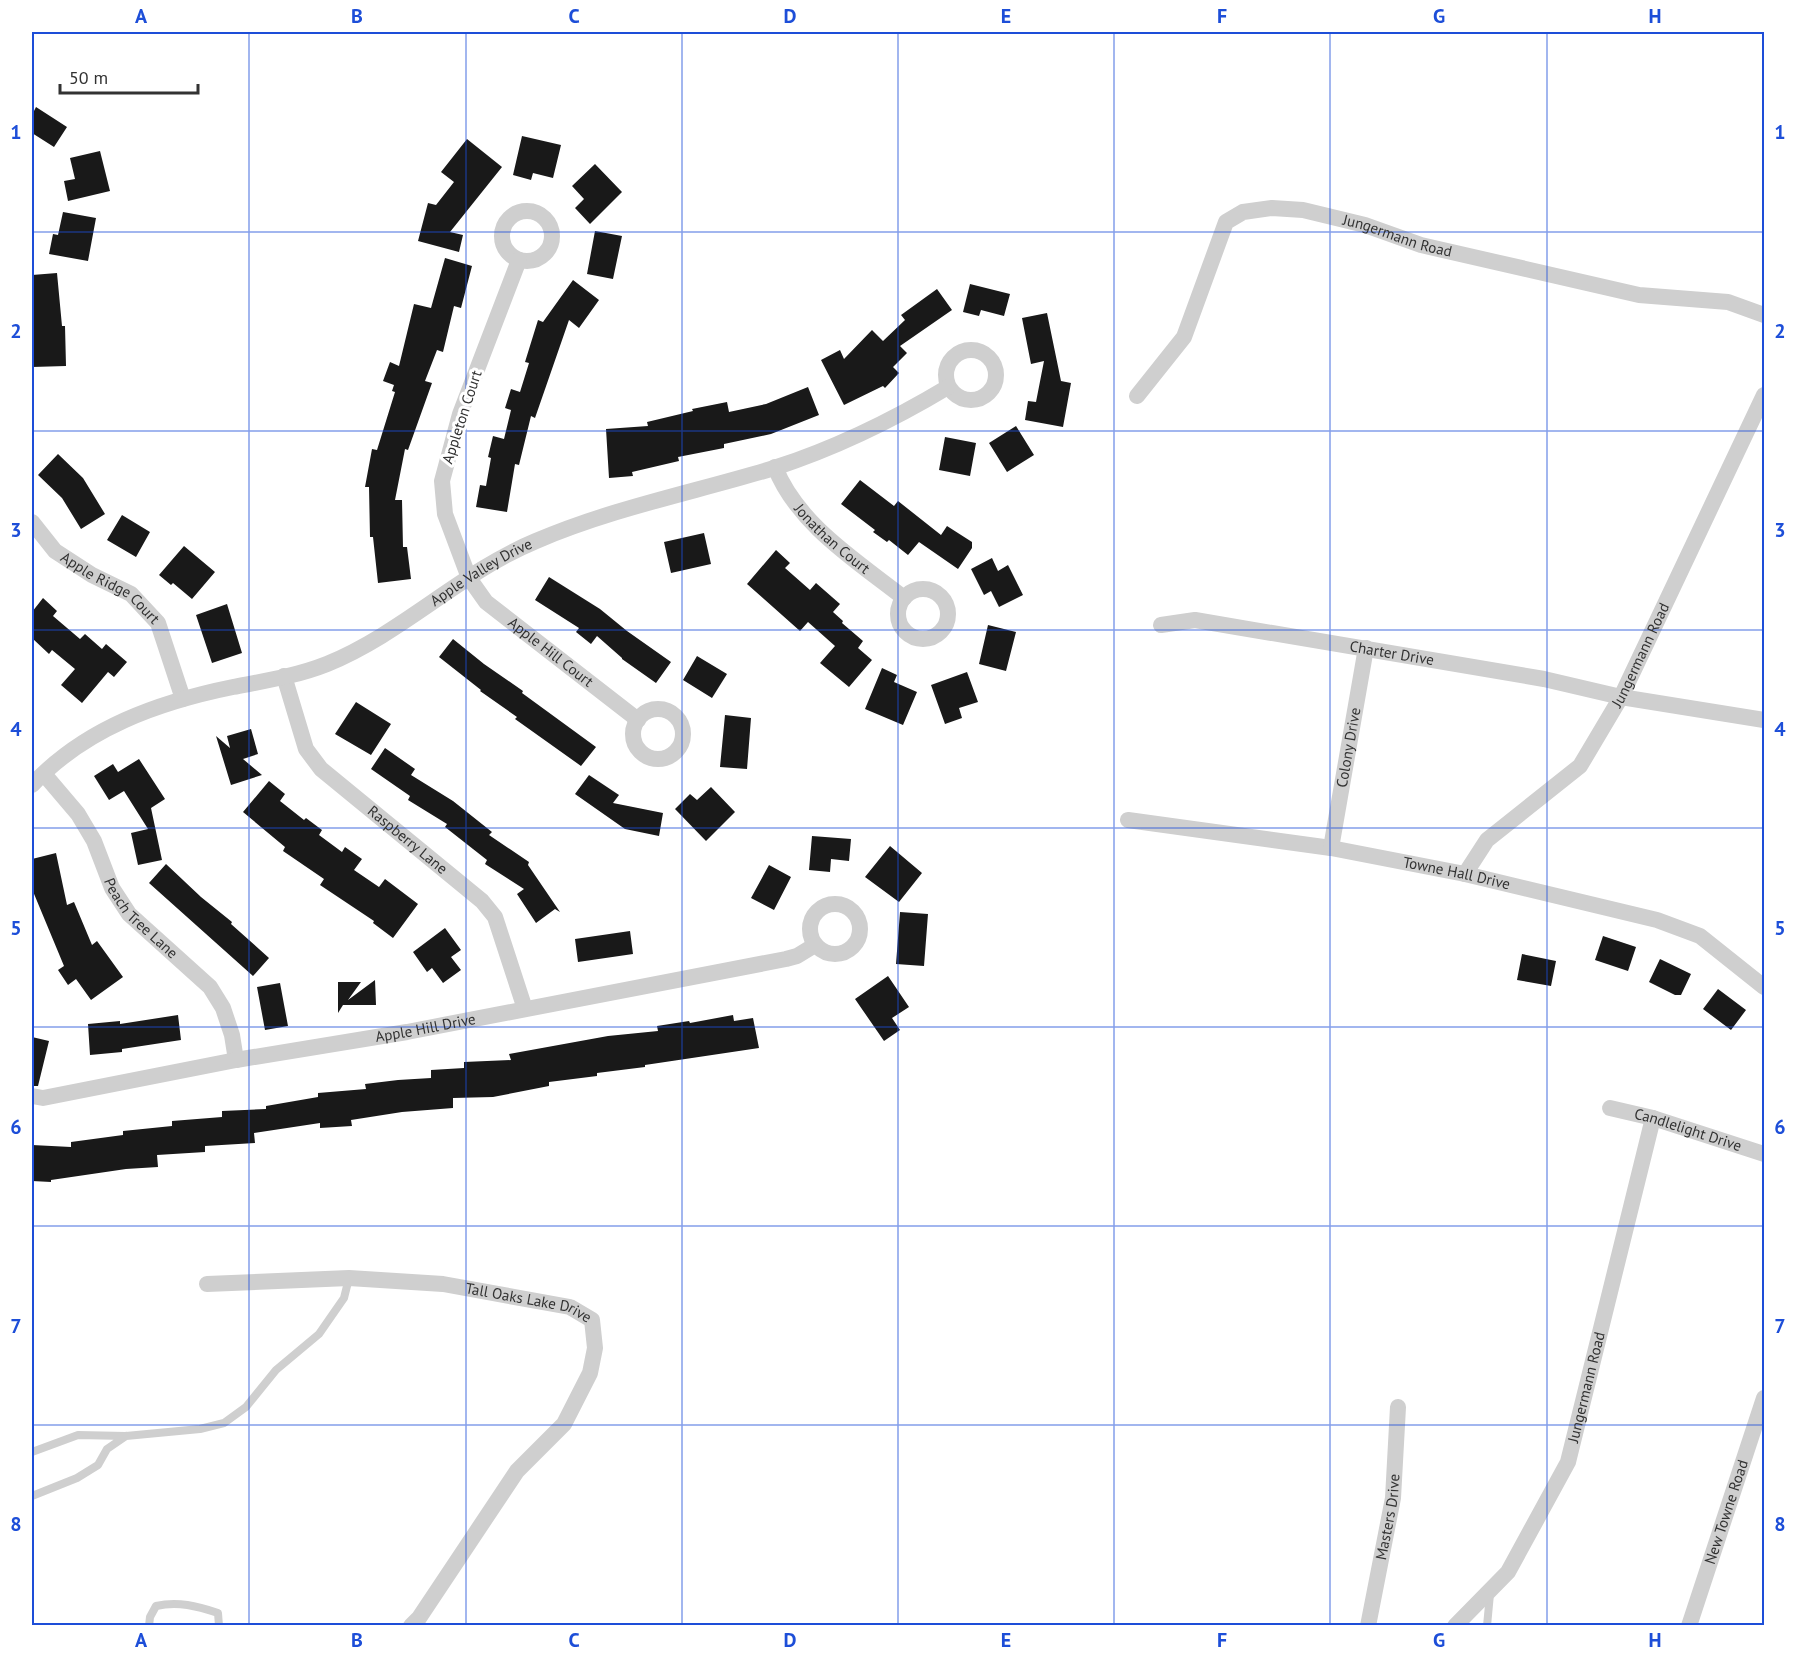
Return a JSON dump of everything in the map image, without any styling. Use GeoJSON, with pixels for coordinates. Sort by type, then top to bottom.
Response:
{"type":"FeatureCollection","features":[{"type":"Feature","properties":{"kind":"street","name":"Jungermann Road"},"geometry":{"type":"LineString","coordinates":[[1137,396],[1184,337],[1226,222],[1242,212],[1272,208],[1303,210],[1365,225],[1421,245],[1639,295],[1728,302],[1764,315]]}},
{"type":"Feature","properties":{"kind":"street","name":"Appleton Court"},"geometry":{"type":"LineString","coordinates":[[469,578],[445,514],[442,481],[460,414],[519,260]]}},
{"type":"Feature","properties":{"kind":"street","name":"Apple Valley Drive"},"geometry":{"type":"LineString","coordinates":[[38,779],[74,749],[114,725],[153,708],[317,668],[368,644],[513,551],[576,525],[776,467],[839,444],[873,429],[948,387]]}},
{"type":"Feature","properties":{"kind":"street","name":"Jungermann Road"},"geometry":{"type":"LineString","coordinates":[[1465,874],[1487,840],[1580,766],[1621,697],[1764,395]]}},
{"type":"Feature","properties":{"kind":"street","name":"Jonathan Court"},"geometry":{"type":"LineString","coordinates":[[776,467],[791,499],[804,516],[904,598]]}},
{"type":"Feature","properties":{"kind":"street","name":"Apple Ridge Court"},"geometry":{"type":"LineString","coordinates":[[32,522],[55,551],[92,575],[131,594],[158,623],[183,699]]}},
{"type":"Feature","properties":{"kind":"street","name":"Apple Hill Court"},"geometry":{"type":"LineString","coordinates":[[469,578],[486,602],[638,720]]}},
{"type":"Feature","properties":{"kind":"street","name":"Charter Drive"},"geometry":{"type":"LineString","coordinates":[[1161,625],[1195,620],[1544,679],[1621,697],[1764,720]]}},
{"type":"Feature","properties":{"kind":"street","name":"Colony Drive"},"geometry":{"type":"LineString","coordinates":[[1330,848],[1366,648]]}},
{"type":"Feature","properties":{"kind":"street","name":"Raspberry Lane"},"geometry":{"type":"LineString","coordinates":[[284,676],[306,749],[321,769],[482,900],[495,916],[525,1009]]}},
{"type":"Feature","properties":{"kind":"street","name":"Peach Tree Lane"},"geometry":{"type":"LineString","coordinates":[[38,779],[78,814],[94,841],[112,888],[129,914],[210,987],[223,1008],[232,1035],[236,1060]]}},
{"type":"Feature","properties":{"kind":"street","name":"Towne Hall Drive"},"geometry":{"type":"LineString","coordinates":[[1128,820],[1330,848],[1465,874],[1668,924],[1700,936],[1764,987]]}},
{"type":"Feature","properties":{"kind":"street","name":"Apple Hill Drive"},"geometry":{"type":"LineString","coordinates":[[32,1096],[43,1098],[236,1060],[406,1032],[786,959],[797,956],[815,945]]}},
{"type":"Feature","properties":{"kind":"street","name":"Candlelight Drive"},"geometry":{"type":"LineString","coordinates":[[1610,1108],[1653,1118],[1764,1154]]}},
{"type":"Feature","properties":{"kind":"street","name":"Jungermann Road"},"geometry":{"type":"LineString","coordinates":[[1455,1626],[1508,1572],[1568,1462],[1653,1118]]}},
{"type":"Feature","properties":{"kind":"street","name":"Tall Oaks Lake Drive"},"geometry":{"type":"LineString","coordinates":[[207,1284],[349,1278],[443,1284],[570,1307],[592,1320],[596,1348],[590,1373],[564,1424],[517,1471],[419,1618],[411,1626]]}},
{"type":"Feature","properties":{"kind":"street","name":"New Towne Road"},"geometry":{"type":"LineString","coordinates":[[1689,1626],[1764,1398]]}},
{"type":"Feature","properties":{"kind":"street","name":"Masters Drive"},"geometry":{"type":"LineString","coordinates":[[1368,1626],[1393,1498],[1398,1407]]}},
{"type":"Feature","properties":{"kind":"lane"},"geometry":{"type":"LineString","coordinates":[[32,1452],[78,1435],[126,1436],[200,1429],[224,1424],[246,1407],[276,1370],[320,1334],[344,1298],[349,1278]]}},
{"type":"Feature","properties":{"kind":"lane"},"geometry":{"type":"LineString","coordinates":[[32,1496],[77,1478],[98,1465],[107,1449],[126,1436]]}},
{"type":"Feature","properties":{"kind":"lane"},"geometry":{"type":"LineString","coordinates":[[1487,1626],[1490,1590]]}},
{"type":"Feature","properties":{"kind":"lane"},"geometry":{"type":"LineString","coordinates":[[149,1626],[150,1617],[156,1606],[171,1603],[197,1606],[218,1613],[221,1623],[219,1626]]}},
{"type":"Feature","properties":{"kind":"building"},"geometry":{"type":"Polygon","coordinates":[[[36,107],[67,127],[54,147],[32,133],[32,115],[36,107]]]}},
{"type":"Feature","properties":{"kind":"building"},"geometry":{"type":"Polygon","coordinates":[[[522,136],[561,145],[553,178],[533,173],[531,180],[513,175],[522,136]]]}},
{"type":"Feature","properties":{"kind":"building"},"geometry":{"type":"Polygon","coordinates":[[[467,139],[502,167],[450,232],[463,235],[459,252],[418,241],[428,203],[436,205],[454,182],[441,172],[467,139]]]}},
{"type":"Feature","properties":{"kind":"building"},"geometry":{"type":"Polygon","coordinates":[[[100,151],[110,191],[68,201],[64,181],[75,179],[70,158],[100,151]]]}},
{"type":"Feature","properties":{"kind":"building"},"geometry":{"type":"Polygon","coordinates":[[[595,164],[622,192],[590,224],[575,208],[584,199],[572,186],[595,164]]]}},
{"type":"Feature","properties":{"kind":"building"},"geometry":{"type":"Polygon","coordinates":[[[63,212],[96,218],[88,261],[49,254],[53,234],[58,235],[63,212]]]}},
{"type":"Feature","properties":{"kind":"building"},"geometry":{"type":"Polygon","coordinates":[[[595,231],[622,236],[613,279],[587,274],[595,231]]]}},
{"type":"Feature","properties":{"kind":"building"},"geometry":{"type":"Polygon","coordinates":[[[445,258],[472,266],[461,308],[454,306],[443,352],[437,350],[425,381],[432,383],[408,450],[405,449],[395,500],[402,500],[403,547],[407,547],[411,579],[378,583],[373,537],[370,537],[369,487],[365,487],[372,449],[377,450],[395,392],[392,391],[394,385],[383,381],[390,362],[399,366],[414,304],[431,308],[445,258]]]}},
{"type":"Feature","properties":{"kind":"building"},"geometry":{"type":"Polygon","coordinates":[[[57,273],[62,326],[65,326],[66,366],[32,367],[32,275],[57,273]]]}},
{"type":"Feature","properties":{"kind":"building"},"geometry":{"type":"Polygon","coordinates":[[[573,280],[599,300],[579,328],[569,320],[535,418],[531,416],[519,465],[515,464],[507,512],[476,507],[480,485],[486,486],[491,458],[488,457],[493,436],[504,439],[511,410],[505,408],[511,389],[520,392],[529,363],[525,362],[538,320],[543,322],[573,280]]]}},
{"type":"Feature","properties":{"kind":"building"},"geometry":{"type":"Polygon","coordinates":[[[970,284],[1010,294],[1004,316],[981,310],[979,316],[963,312],[970,284]]]}},
{"type":"Feature","properties":{"kind":"building"},"geometry":{"type":"Polygon","coordinates":[[[937,289],[952,310],[900,346],[907,353],[893,367],[899,373],[885,388],[883,386],[844,405],[821,360],[840,350],[844,359],[872,330],[883,341],[905,320],[901,315],[937,289]]]}},
{"type":"Feature","properties":{"kind":"building"},"geometry":{"type":"Polygon","coordinates":[[[1047,313],[1061,381],[1071,383],[1063,427],[1025,420],[1028,401],[1036,402],[1044,361],[1031,364],[1022,318],[1047,313]]]}},
{"type":"Feature","properties":{"kind":"building"},"geometry":{"type":"Polygon","coordinates":[[[808,387],[819,415],[771,434],[724,444],[724,448],[678,457],[679,461],[632,472],[633,476],[609,478],[606,429],[648,426],[647,422],[727,402],[729,412],[766,404],[808,387]]]}},
{"type":"Feature","properties":{"kind":"building"},"geometry":{"type":"Polygon","coordinates":[[[1016,426],[1034,455],[1007,472],[989,443],[1016,426]]]}},
{"type":"Feature","properties":{"kind":"building"},"geometry":{"type":"Polygon","coordinates":[[[945,437],[976,443],[970,476],[939,470],[945,437]]]}},
{"type":"Feature","properties":{"kind":"building"},"geometry":{"type":"Polygon","coordinates":[[[58,454],[83,478],[105,514],[81,529],[62,498],[38,475],[58,454]]]}},
{"type":"Feature","properties":{"kind":"building"},"geometry":{"type":"Polygon","coordinates":[[[860,480],[894,506],[898,501],[941,535],[947,526],[972,542],[972,548],[958,569],[919,542],[908,555],[889,540],[887,542],[873,532],[875,530],[841,504],[860,480]]]}},
{"type":"Feature","properties":{"kind":"building"},"geometry":{"type":"Polygon","coordinates":[[[122,515],[150,532],[136,557],[107,540],[122,515]]]}},
{"type":"Feature","properties":{"kind":"building"},"geometry":{"type":"Polygon","coordinates":[[[704,533],[711,564],[671,573],[664,542],[704,533]]]}},
{"type":"Feature","properties":{"kind":"building"},"geometry":{"type":"Polygon","coordinates":[[[184,546],[215,572],[192,599],[159,575],[184,546]]]}},
{"type":"Feature","properties":{"kind":"building"},"geometry":{"type":"Polygon","coordinates":[[[776,550],[790,563],[785,568],[810,590],[816,583],[840,604],[833,612],[863,641],[858,648],[872,660],[849,687],[820,663],[835,646],[808,622],[800,631],[747,584],[776,550]]]}},
{"type":"Feature","properties":{"kind":"building"},"geometry":{"type":"Polygon","coordinates":[[[992,558],[998,571],[1008,565],[1023,595],[999,607],[991,591],[984,595],[971,569],[992,558]]]}},
{"type":"Feature","properties":{"kind":"building"},"geometry":{"type":"Polygon","coordinates":[[[549,577],[600,609],[671,662],[656,683],[622,659],[597,636],[591,644],[576,632],[579,628],[535,600],[549,577]]]}},
{"type":"Feature","properties":{"kind":"building"},"geometry":{"type":"Polygon","coordinates":[[[43,598],[57,611],[53,616],[80,639],[85,634],[102,649],[106,644],[127,662],[114,677],[108,672],[82,703],[61,685],[75,669],[52,650],[49,654],[32,638],[32,612],[43,598]]]}},
{"type":"Feature","properties":{"kind":"building"},"geometry":{"type":"Polygon","coordinates":[[[227,604],[242,653],[212,663],[196,615],[227,604]]]}},
{"type":"Feature","properties":{"kind":"building"},"geometry":{"type":"Polygon","coordinates":[[[988,625],[1016,632],[1006,671],[979,664],[988,625]]]}},
{"type":"Feature","properties":{"kind":"building"},"geometry":{"type":"Polygon","coordinates":[[[453,639],[596,747],[581,766],[515,719],[517,717],[480,691],[439,657],[453,639]]]}},
{"type":"Feature","properties":{"kind":"building"},"geometry":{"type":"Polygon","coordinates":[[[697,656],[727,674],[712,698],[683,680],[697,656]]]}},
{"type":"Feature","properties":{"kind":"building"},"geometry":{"type":"Polygon","coordinates":[[[882,668],[897,675],[894,682],[917,692],[903,725],[865,709],[882,668]]]}},
{"type":"Feature","properties":{"kind":"building"},"geometry":{"type":"Polygon","coordinates":[[[967,672],[978,702],[959,708],[962,718],[945,724],[931,685],[967,672]]]}},
{"type":"Feature","properties":{"kind":"building"},"geometry":{"type":"Polygon","coordinates":[[[356,702],[391,724],[371,755],[335,734],[356,702]]]}},
{"type":"Feature","properties":{"kind":"building"},"geometry":{"type":"Polygon","coordinates":[[[725,715],[751,718],[747,769],[720,767],[725,715]]]}},
{"type":"Feature","properties":{"kind":"building"},"geometry":{"type":"Polygon","coordinates":[[[251,729],[258,754],[243,759],[262,775],[231,785],[216,736],[230,748],[227,736],[251,729]]]}},
{"type":"Feature","properties":{"kind":"building"},"geometry":{"type":"Polygon","coordinates":[[[385,748],[415,769],[411,775],[453,801],[492,832],[489,835],[529,862],[528,865],[560,912],[555,909],[536,923],[517,894],[524,889],[485,864],[487,860],[445,827],[447,824],[408,800],[410,796],[371,769],[385,748]]]}},
{"type":"Feature","properties":{"kind":"building"},"geometry":{"type":"Polygon","coordinates":[[[139,759],[165,799],[151,808],[162,860],[138,865],[131,833],[148,829],[124,791],[109,800],[94,776],[113,764],[118,772],[139,759]]]}},
{"type":"Feature","properties":{"kind":"building"},"geometry":{"type":"Polygon","coordinates":[[[589,775],[619,795],[613,803],[663,813],[659,836],[625,829],[575,794],[589,775]]]}},
{"type":"Feature","properties":{"kind":"building"},"geometry":{"type":"Polygon","coordinates":[[[269,781],[285,794],[280,801],[304,820],[306,818],[322,830],[319,835],[342,852],[345,847],[362,859],[354,870],[379,887],[385,879],[418,904],[393,938],[373,923],[374,921],[320,885],[324,879],[283,851],[285,847],[243,812],[269,781]]]}},
{"type":"Feature","properties":{"kind":"building"},"geometry":{"type":"Polygon","coordinates":[[[711,787],[735,812],[706,841],[675,809],[690,794],[697,800],[711,787]]]}},
{"type":"Feature","properties":{"kind":"building"},"geometry":{"type":"Polygon","coordinates":[[[812,836],[851,839],[849,861],[831,859],[830,872],[809,870],[812,836]]]}},
{"type":"Feature","properties":{"kind":"building"},"geometry":{"type":"Polygon","coordinates":[[[890,846],[922,873],[899,902],[865,877],[890,846]]]}},
{"type":"Feature","properties":{"kind":"building"},"geometry":{"type":"Polygon","coordinates":[[[56,853],[67,905],[74,902],[92,945],[97,941],[123,977],[91,1000],[76,979],[68,985],[58,970],[64,966],[32,889],[32,859],[56,853]]]}},
{"type":"Feature","properties":{"kind":"building"},"geometry":{"type":"Polygon","coordinates":[[[166,864],[269,958],[253,976],[149,883],[166,864]]]}},
{"type":"Feature","properties":{"kind":"building"},"geometry":{"type":"Polygon","coordinates":[[[769,865],[791,877],[774,910],[751,898],[769,865]]]}},
{"type":"Feature","properties":{"kind":"building"},"geometry":{"type":"Polygon","coordinates":[[[900,912],[928,914],[924,966],[896,964],[900,912]]]}},
{"type":"Feature","properties":{"kind":"building"},"geometry":{"type":"Polygon","coordinates":[[[445,928],[461,950],[451,957],[461,970],[443,983],[432,968],[427,972],[413,952],[445,928]]]}},
{"type":"Feature","properties":{"kind":"building"},"geometry":{"type":"Polygon","coordinates":[[[630,931],[633,954],[578,962],[575,939],[630,931]]]}},
{"type":"Feature","properties":{"kind":"building"},"geometry":{"type":"Polygon","coordinates":[[[1603,936],[1636,947],[1628,971],[1595,960],[1603,936]]]}},
{"type":"Feature","properties":{"kind":"building"},"geometry":{"type":"Polygon","coordinates":[[[1522,954],[1556,961],[1551,986],[1517,980],[1522,954]]]}},
{"type":"Feature","properties":{"kind":"building"},"geometry":{"type":"Polygon","coordinates":[[[1660,959],[1691,974],[1681,995],[1675,995],[1649,982],[1660,959]]]}},
{"type":"Feature","properties":{"kind":"building"},"geometry":{"type":"Polygon","coordinates":[[[888,976],[909,1007],[892,1018],[900,1030],[884,1041],[855,999],[888,976]]]}},
{"type":"Feature","properties":{"kind":"building"},"geometry":{"type":"Polygon","coordinates":[[[375,980],[376,1005],[343,1005],[338,1013],[338,982],[361,982],[348,1000],[375,980]]]}},
{"type":"Feature","properties":{"kind":"building"},"geometry":{"type":"Polygon","coordinates":[[[280,983],[288,1026],[265,1030],[257,987],[280,983]]]}},
{"type":"Feature","properties":{"kind":"building"},"geometry":{"type":"Polygon","coordinates":[[[1718,989],[1746,1010],[1731,1030],[1703,1009],[1718,989]]]}},
{"type":"Feature","properties":{"kind":"building"},"geometry":{"type":"Polygon","coordinates":[[[178,1015],[181,1040],[122,1049],[122,1052],[90,1055],[88,1024],[120,1021],[120,1024],[178,1015]]]}},
{"type":"Feature","properties":{"kind":"building"},"geometry":{"type":"Polygon","coordinates":[[[733,1015],[734,1021],[753,1018],[759,1048],[597,1073],[597,1076],[549,1082],[549,1086],[493,1097],[453,1098],[453,1108],[402,1112],[351,1120],[352,1126],[320,1128],[320,1123],[254,1133],[255,1143],[205,1146],[205,1152],[157,1155],[158,1167],[126,1169],[51,1180],[51,1182],[32,1181],[32,1145],[71,1147],[71,1142],[123,1135],[123,1131],[172,1126],[172,1121],[222,1117],[222,1111],[266,1109],[266,1106],[318,1097],[318,1093],[366,1089],[365,1084],[431,1078],[431,1070],[464,1068],[464,1062],[511,1060],[509,1054],[608,1036],[658,1031],[657,1026],[733,1015]]]}},
{"type":"Feature","properties":{"kind":"building"},"geometry":{"type":"Polygon","coordinates":[[[32,1037],[49,1041],[38,1086],[32,1086],[32,1037]]]}}]}
